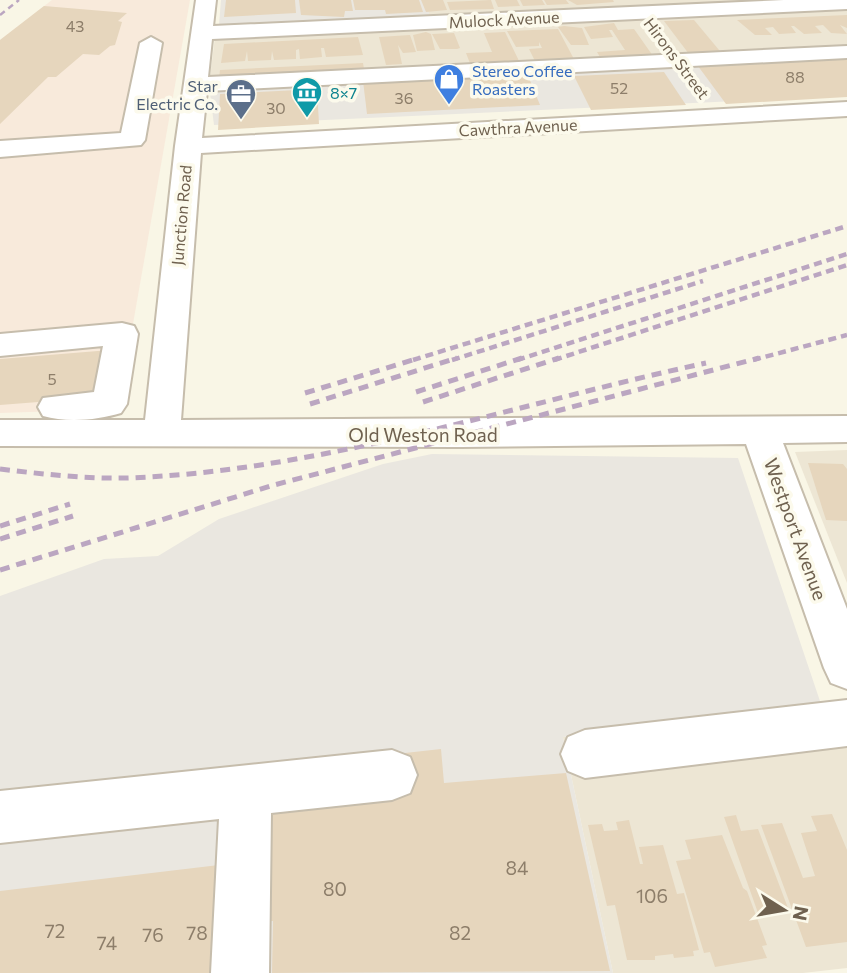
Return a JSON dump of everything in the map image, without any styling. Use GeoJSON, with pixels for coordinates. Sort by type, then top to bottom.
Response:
{"type":"FeatureCollection","features":[{"type":"Feature","properties":{"kind":"street","name":"Junction Road"},"geometry":{"type":"LineString","coordinates":[[162,431],[188,146],[206,0]]}},
{"type":"Feature","properties":{"kind":"street","name":"Mulock Avenue"},"geometry":{"type":"LineString","coordinates":[[202,33],[370,40],[847,3]]}},
{"type":"Feature","properties":{"kind":"street","name":"Hirons Street"},"geometry":{"type":"LineString","coordinates":[[648,20],[692,78]]}},
{"type":"Feature","properties":{"kind":"street"},"geometry":{"type":"LineString","coordinates":[[370,40],[377,76]]}},
{"type":"Feature","properties":{"kind":"street"},"geometry":{"type":"LineString","coordinates":[[0,149],[132,140],[151,43]]}},
{"type":"Feature","properties":{"kind":"street"},"geometry":{"type":"LineString","coordinates":[[195,85],[847,52]]}},
{"type":"Feature","properties":{"kind":"street","name":"Cawthra Avenue"},"geometry":{"type":"LineString","coordinates":[[188,146],[565,100],[847,108]]}},
{"type":"Feature","properties":{"kind":"street"},"geometry":{"type":"LineString","coordinates":[[0,345],[122,334],[109,404],[0,411]]}},
{"type":"Feature","properties":{"kind":"street","name":"Westport Avenue"},"geometry":{"type":"LineString","coordinates":[[759,429],[847,668]]}},
{"type":"Feature","properties":{"kind":"street","name":"Old Weston Road"},"geometry":{"type":"LineString","coordinates":[[0,433],[162,431],[460,434],[847,429]]}},
{"type":"Feature","properties":{"kind":"street"},"geometry":{"type":"LineString","coordinates":[[585,754],[847,723]]}},
{"type":"Feature","properties":{"kind":"street"},"geometry":{"type":"LineString","coordinates":[[0,817],[392,775]]}},
{"type":"Feature","properties":{"kind":"street"},"geometry":{"type":"LineString","coordinates":[[240,973],[246,791]]}},
{"type":"Feature","properties":{"kind":"shaded area"},"geometry":{"type":"Polygon","coordinates":[[[52,0],[190,0],[118,409],[0,413],[0,40],[52,0]]]}},
{"type":"Feature","properties":{"kind":"shaded area"},"geometry":{"type":"Polygon","coordinates":[[[221,0],[425,0],[430,16],[219,25],[221,0]]]}},
{"type":"Feature","properties":{"kind":"shaded area"},"geometry":{"type":"Polygon","coordinates":[[[425,0],[847,0],[847,51],[209,85],[215,37],[425,0]]]}},
{"type":"Feature","properties":{"kind":"shaded area"},"geometry":{"type":"Polygon","coordinates":[[[847,53],[847,96],[214,125],[209,85],[847,53]]]}},
{"type":"Feature","properties":{"kind":"shaded area"},"geometry":{"type":"Polygon","coordinates":[[[847,450],[847,583],[795,452],[847,450]]]}},
{"type":"Feature","properties":{"kind":"shaded area"},"geometry":{"type":"Polygon","coordinates":[[[432,454],[738,458],[823,710],[563,737],[613,973],[0,973],[0,596],[104,559],[158,556],[219,519],[383,464],[432,454]]]}},
{"type":"Feature","properties":{"kind":"shaded area"},"geometry":{"type":"Polygon","coordinates":[[[847,707],[847,968],[803,973],[613,973],[563,737],[847,707]]]}},
{"type":"Feature","properties":{"kind":"building"},"geometry":{"type":"Polygon","coordinates":[[[226,0],[295,0],[296,13],[224,17],[226,0]]]}},
{"type":"Feature","properties":{"kind":"building"},"geometry":{"type":"Polygon","coordinates":[[[299,0],[351,0],[353,11],[345,11],[344,17],[301,15],[299,0]]]}},
{"type":"Feature","properties":{"kind":"building"},"geometry":{"type":"Polygon","coordinates":[[[353,0],[419,0],[423,12],[386,14],[385,10],[355,10],[353,0]]]}},
{"type":"Feature","properties":{"kind":"building"},"geometry":{"type":"Polygon","coordinates":[[[421,0],[443,0],[447,10],[426,12],[421,0]]]}},
{"type":"Feature","properties":{"kind":"building"},"geometry":{"type":"Polygon","coordinates":[[[491,0],[494,9],[450,10],[447,2],[491,0]]]}},
{"type":"Feature","properties":{"kind":"building"},"geometry":{"type":"Polygon","coordinates":[[[495,0],[517,0],[520,6],[498,7],[495,0]]]}},
{"type":"Feature","properties":{"kind":"building"},"geometry":{"type":"Polygon","coordinates":[[[520,0],[542,0],[545,5],[523,6],[520,0]]]}},
{"type":"Feature","properties":{"kind":"building"},"geometry":{"type":"Polygon","coordinates":[[[544,0],[566,0],[569,4],[547,5],[544,0]]]}},
{"type":"Feature","properties":{"kind":"building"},"geometry":{"type":"Polygon","coordinates":[[[568,0],[613,0],[614,2],[577,5],[568,0]]]}},
{"type":"Feature","properties":{"kind":"building"},"geometry":{"type":"Polygon","coordinates":[[[44,6],[127,13],[118,21],[122,22],[115,45],[99,55],[83,54],[56,77],[48,77],[0,124],[0,40],[44,6]]]}},
{"type":"Feature","properties":{"kind":"building"},"geometry":{"type":"Polygon","coordinates":[[[847,15],[847,28],[840,25],[847,34],[831,33],[823,25],[815,26],[822,33],[804,34],[791,26],[796,33],[779,34],[773,27],[765,28],[772,35],[755,35],[737,20],[847,15]]]}},
{"type":"Feature","properties":{"kind":"building"},"geometry":{"type":"Polygon","coordinates":[[[694,20],[724,56],[692,58],[664,21],[694,20]]]}},
{"type":"Feature","properties":{"kind":"building"},"geometry":{"type":"Polygon","coordinates":[[[614,23],[618,30],[634,29],[653,56],[603,62],[597,52],[625,50],[612,30],[609,30],[613,37],[591,39],[584,27],[614,23]]]}},
{"type":"Feature","properties":{"kind":"building"},"geometry":{"type":"Polygon","coordinates":[[[558,27],[582,28],[589,45],[571,45],[558,27]]]}},
{"type":"Feature","properties":{"kind":"building"},"geometry":{"type":"Polygon","coordinates":[[[558,29],[575,61],[536,63],[529,49],[542,48],[539,42],[539,46],[516,47],[507,31],[558,29]]]}},
{"type":"Feature","properties":{"kind":"building"},"geometry":{"type":"Polygon","coordinates":[[[426,32],[431,34],[435,50],[417,51],[413,35],[426,32]]]}},
{"type":"Feature","properties":{"kind":"building"},"geometry":{"type":"Polygon","coordinates":[[[505,32],[520,63],[471,66],[466,53],[492,52],[484,33],[505,32]]]}},
{"type":"Feature","properties":{"kind":"building"},"geometry":{"type":"Polygon","coordinates":[[[454,33],[460,48],[457,49],[440,49],[432,34],[454,33]]]}},
{"type":"Feature","properties":{"kind":"building"},"geometry":{"type":"Polygon","coordinates":[[[410,35],[416,52],[403,53],[398,45],[402,64],[386,65],[379,37],[410,35]]]}},
{"type":"Feature","properties":{"kind":"building"},"geometry":{"type":"Polygon","coordinates":[[[358,37],[363,55],[326,57],[324,48],[321,48],[322,57],[300,59],[299,49],[296,50],[296,59],[274,60],[272,51],[271,60],[248,61],[247,51],[245,61],[221,63],[224,44],[358,37]]]}},
{"type":"Feature","properties":{"kind":"building"},"geometry":{"type":"Polygon","coordinates":[[[847,54],[847,97],[726,104],[695,62],[847,54]]]}},
{"type":"Feature","properties":{"kind":"building"},"geometry":{"type":"Polygon","coordinates":[[[363,63],[364,69],[219,79],[220,70],[363,63]]]}},
{"type":"Feature","properties":{"kind":"building"},"geometry":{"type":"Polygon","coordinates":[[[664,72],[686,105],[591,110],[574,76],[664,72]]]}},
{"type":"Feature","properties":{"kind":"building"},"geometry":{"type":"Polygon","coordinates":[[[527,73],[540,105],[367,114],[363,81],[527,73]]]}},
{"type":"Feature","properties":{"kind":"building"},"geometry":{"type":"Polygon","coordinates":[[[317,89],[319,124],[218,130],[220,94],[317,89]]]}},
{"type":"Feature","properties":{"kind":"building"},"geometry":{"type":"Polygon","coordinates":[[[110,350],[102,397],[0,405],[0,359],[110,350]]]}},
{"type":"Feature","properties":{"kind":"building"},"geometry":{"type":"Polygon","coordinates":[[[808,463],[843,464],[847,469],[847,521],[826,520],[808,463]]]}},
{"type":"Feature","properties":{"kind":"building"},"geometry":{"type":"Polygon","coordinates":[[[441,749],[444,783],[566,773],[610,971],[272,973],[273,921],[259,922],[260,860],[272,858],[272,853],[258,854],[259,807],[402,788],[405,753],[441,749]]]}},
{"type":"Feature","properties":{"kind":"building"},"geometry":{"type":"Polygon","coordinates":[[[832,814],[847,850],[847,942],[806,947],[761,825],[782,823],[803,878],[815,876],[801,833],[817,831],[811,816],[832,814]]]}},
{"type":"Feature","properties":{"kind":"building"},"geometry":{"type":"Polygon","coordinates":[[[736,815],[741,831],[758,829],[788,908],[758,913],[724,817],[736,815]]]}},
{"type":"Feature","properties":{"kind":"building"},"geometry":{"type":"Polygon","coordinates":[[[629,820],[640,864],[643,864],[639,847],[663,845],[677,894],[684,893],[699,950],[693,951],[694,956],[674,958],[673,954],[655,956],[655,960],[627,960],[615,905],[607,906],[588,825],[602,824],[604,831],[618,830],[616,822],[629,820]]]}},
{"type":"Feature","properties":{"kind":"building"},"geometry":{"type":"Polygon","coordinates":[[[722,835],[767,945],[762,946],[767,958],[715,967],[710,952],[704,953],[676,861],[691,859],[685,840],[722,835]]]}},
{"type":"Feature","properties":{"kind":"building"},"geometry":{"type":"Polygon","coordinates":[[[219,865],[214,973],[0,973],[0,891],[219,865]]]}},
{"type":"Feature","properties":{"kind":"railway"},"geometry":{"type":"LineString","coordinates":[[0,15],[19,0]]}},
{"type":"Feature","properties":{"kind":"railway"},"geometry":{"type":"LineString","coordinates":[[413,360],[847,226]]}},
{"type":"Feature","properties":{"kind":"railway"},"geometry":{"type":"LineString","coordinates":[[517,360],[847,254]]}},
{"type":"Feature","properties":{"kind":"railway"},"geometry":{"type":"LineString","coordinates":[[554,360],[847,265]]}},
{"type":"Feature","properties":{"kind":"railway"},"geometry":{"type":"LineString","coordinates":[[452,360],[703,281]]}},
{"type":"Feature","properties":{"kind":"railway"},"geometry":{"type":"LineString","coordinates":[[753,360],[847,335]]}},
{"type":"Feature","properties":{"kind":"railway"},"geometry":{"type":"LineString","coordinates":[[305,393],[419,358]]}},
{"type":"Feature","properties":{"kind":"railway"},"geometry":{"type":"LineString","coordinates":[[310,404],[457,358]]}},
{"type":"Feature","properties":{"kind":"railway"},"geometry":{"type":"LineString","coordinates":[[416,392],[522,358]]}},
{"type":"Feature","properties":{"kind":"railway"},"geometry":{"type":"LineString","coordinates":[[423,402],[559,358]]}},
{"type":"Feature","properties":{"kind":"railway"},"geometry":{"type":"LineString","coordinates":[[0,570],[274,485],[759,358]]}},
{"type":"Feature","properties":{"kind":"railway"},"geometry":{"type":"LineString","coordinates":[[0,469],[79,477],[127,478],[201,473],[274,463],[419,433],[706,363]]}},
{"type":"Feature","properties":{"kind":"railway"},"geometry":{"type":"LineString","coordinates":[[0,526],[70,504]]}},
{"type":"Feature","properties":{"kind":"railway"},"geometry":{"type":"LineString","coordinates":[[0,539],[73,516]]}},
{"type":"Feature","properties":{"kind":"place","name":"Stereo Coffee Roasters"},"geometry":{"type":"Point","coordinates":[449,106]}},
{"type":"Feature","properties":{"kind":"place","name":"8×7"},"geometry":{"type":"Point","coordinates":[307,119]}},
{"type":"Feature","properties":{"kind":"place","name":"Star Electric Co."},"geometry":{"type":"Point","coordinates":[241,121]}}]}
